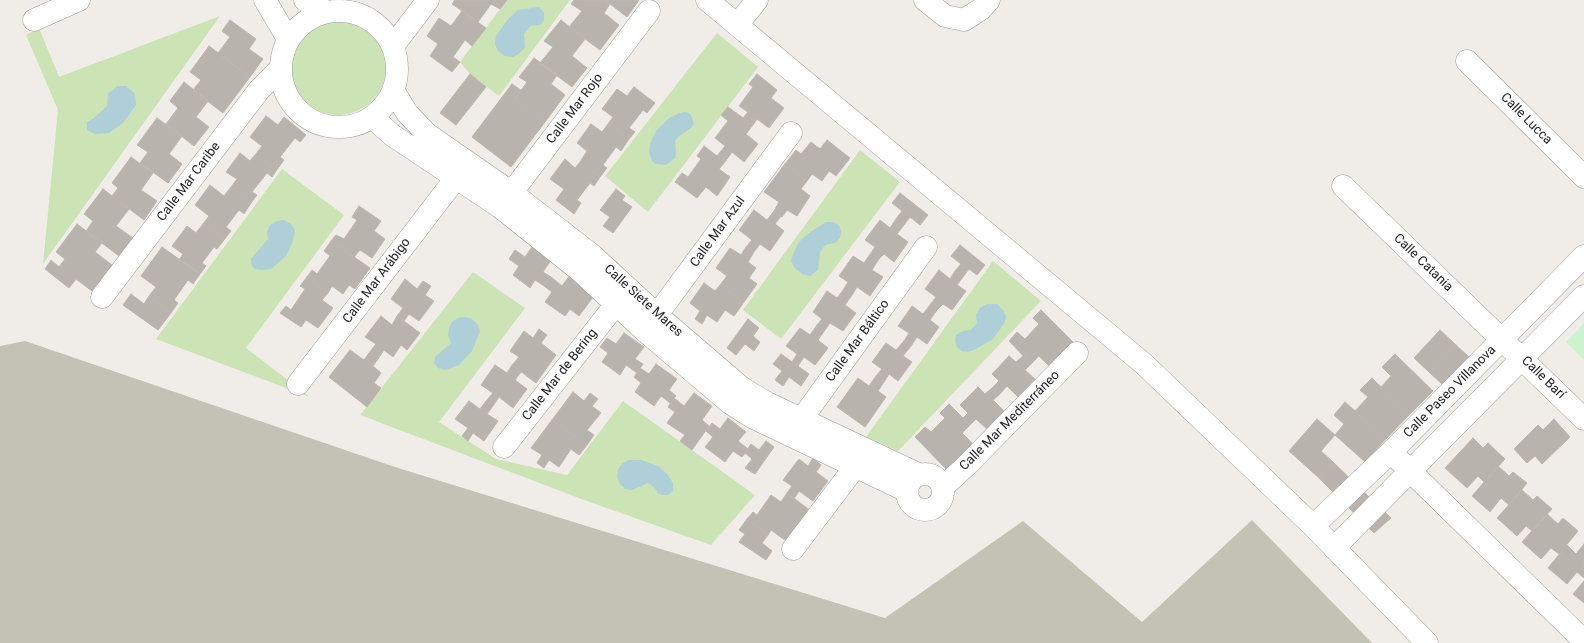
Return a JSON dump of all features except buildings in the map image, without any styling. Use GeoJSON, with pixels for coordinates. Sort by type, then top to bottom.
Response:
{"type":"FeatureCollection","features":[{"type":"Feature","properties":{"kind":"street"},"geometry":{"type":"LineString","coordinates":[[34,20],[79,0]]}},
{"type":"Feature","properties":{"kind":"street"},"geometry":{"type":"LineString","coordinates":[[265,0],[288,40]]}},
{"type":"Feature","properties":{"kind":"street"},"geometry":{"type":"LineString","coordinates":[[305,0],[325,11]]}},
{"type":"Feature","properties":{"kind":"street"},"geometry":{"type":"LineString","coordinates":[[393,46],[428,0]]}},
{"type":"Feature","properties":{"kind":"street"},"geometry":{"type":"LineString","coordinates":[[707,0],[1144,364],[1313,526],[1427,643]]}},
{"type":"Feature","properties":{"kind":"street"},"geometry":{"type":"LineString","coordinates":[[737,25],[757,0]]}},
{"type":"Feature","properties":{"kind":"street"},"geometry":{"type":"LineString","coordinates":[[925,0],[945,16],[964,20],[981,9],[989,0]]}},
{"type":"Feature","properties":{"kind":"street"},"geometry":{"type":"LineString","coordinates":[[346,10],[366,16],[382,29],[393,46],[397,61],[397,76],[393,90],[381,110],[372,117],[353,126],[332,127],[311,121],[295,108],[284,90],[280,69],[282,54],[288,40],[297,27],[310,17],[325,11],[346,10]]}},
{"type":"Feature","properties":{"kind":"street","name":"Calle Mar Rojo"},"geometry":{"type":"LineString","coordinates":[[506,200],[649,10]]}},
{"type":"Feature","properties":{"kind":"street","name":"Calle Lucca"},"geometry":{"type":"LineString","coordinates":[[1467,61],[1584,177]]}},
{"type":"Feature","properties":{"kind":"street","name":"Calle Mar Caribe"},"geometry":{"type":"LineString","coordinates":[[102,297],[259,90],[280,69]]}},
{"type":"Feature","properties":{"kind":"street","name":"Calle Siete Mares"},"geometry":{"type":"LineString","coordinates":[[393,90],[407,113],[428,134],[506,200],[616,304],[651,323]]}},
{"type":"Feature","properties":{"kind":"street","name":"Calle Siete Mares"},"geometry":{"type":"LineString","coordinates":[[372,117],[392,135],[456,178],[506,200],[592,254],[651,323],[730,403],[752,417],[796,427],[913,483]]}},
{"type":"Feature","properties":{"kind":"street","name":"Calle Mar Azul"},"geometry":{"type":"LineString","coordinates":[[651,323],[791,133]]}},
{"type":"Feature","properties":{"kind":"street","name":"Calle Mar Arábigo"},"geometry":{"type":"LineString","coordinates":[[298,384],[456,178]]}},
{"type":"Feature","properties":{"kind":"street","name":"Calle Catania"},"geometry":{"type":"LineString","coordinates":[[1343,186],[1502,339]]}},
{"type":"Feature","properties":{"kind":"street","name":"Calle Mar Báltico"},"geometry":{"type":"LineString","coordinates":[[796,427],[926,247]]}},
{"type":"Feature","properties":{"kind":"street","name":"Calle Paseo Villanova"},"geometry":{"type":"LineString","coordinates":[[1313,526],[1391,452],[1584,256]]}},
{"type":"Feature","properties":{"kind":"street"},"geometry":{"type":"LineString","coordinates":[[1334,548],[1584,296]]}},
{"type":"Feature","properties":{"kind":"street","name":"Calle Mar de Bering"},"geometry":{"type":"LineString","coordinates":[[504,446],[616,304]]}},
{"type":"Feature","properties":{"kind":"street","name":"Calle Barí"},"geometry":{"type":"LineString","coordinates":[[1502,339],[1584,418]]}},
{"type":"Feature","properties":{"kind":"street","name":"Calle Mar Mediterráneo"},"geometry":{"type":"LineString","coordinates":[[942,487],[966,466],[1077,353]]}},
{"type":"Feature","properties":{"kind":"street","name":"Calle Siete Mares"},"geometry":{"type":"LineString","coordinates":[[796,427],[856,467],[913,483]]}},
{"type":"Feature","properties":{"kind":"street"},"geometry":{"type":"LineString","coordinates":[[1391,452],[1584,641]]}},
{"type":"Feature","properties":{"kind":"street"},"geometry":{"type":"LineString","coordinates":[[793,549],[856,467]]}},
{"type":"Feature","properties":{"kind":"street"},"geometry":{"type":"LineString","coordinates":[[927,474],[934,476],[942,487],[943,496],[938,504],[931,509],[923,511],[916,508],[910,504],[907,497],[913,483],[927,474]]}},
{"type":"Feature","properties":{"kind":"shaded area"},"geometry":{"type":"Polygon","coordinates":[[[25,341],[395,467],[885,618],[1023,521],[1142,622],[1252,520],[1372,643],[0,643],[0,346],[25,341]]]}},
{"type":"Feature","properties":{"kind":"green space"},"geometry":{"type":"Polygon","coordinates":[[[507,0],[570,0],[499,96],[470,74],[460,62],[507,0]]]}},
{"type":"Feature","properties":{"kind":"green space"},"geometry":{"type":"Polygon","coordinates":[[[220,16],[43,264],[58,110],[26,35],[39,28],[59,77],[220,16]]]}},
{"type":"Feature","properties":{"kind":"green space"},"geometry":{"type":"Polygon","coordinates":[[[338,19],[357,22],[372,33],[383,48],[386,67],[383,86],[372,101],[357,112],[338,115],[319,112],[304,101],[293,86],[290,67],[293,48],[304,33],[319,22],[338,19]]]}},
{"type":"Feature","properties":{"kind":"green space"},"geometry":{"type":"Polygon","coordinates":[[[717,33],[758,67],[648,212],[605,176],[717,33]]]}},
{"type":"Feature","properties":{"kind":"green space"},"geometry":{"type":"Polygon","coordinates":[[[860,150],[900,182],[781,339],[743,310],[860,150]]]}},
{"type":"Feature","properties":{"kind":"green space"},"geometry":{"type":"Polygon","coordinates":[[[282,169],[344,215],[246,348],[310,397],[156,339],[282,169]]]}},
{"type":"Feature","properties":{"kind":"green space"},"geometry":{"type":"Polygon","coordinates":[[[993,261],[1041,301],[898,451],[866,437],[993,261]]]}},
{"type":"Feature","properties":{"kind":"green space"},"geometry":{"type":"Polygon","coordinates":[[[473,272],[525,308],[439,422],[496,459],[567,475],[623,401],[755,495],[711,545],[587,501],[360,415],[473,272]]]}},
{"type":"Feature","properties":{"kind":"green space"},"geometry":{"type":"Polygon","coordinates":[[[1584,323],[1584,360],[1566,342],[1584,323]]]}},
{"type":"Feature","properties":{"kind":"water"},"geometry":{"type":"Polygon","coordinates":[[[539,7],[544,13],[544,20],[540,25],[530,26],[524,34],[525,47],[520,53],[513,57],[505,56],[498,51],[495,44],[496,36],[509,18],[518,10],[539,7]]]}},
{"type":"Feature","properties":{"kind":"water"},"geometry":{"type":"Polygon","coordinates":[[[117,86],[126,86],[135,94],[136,105],[123,123],[109,133],[95,134],[87,130],[87,122],[94,118],[107,106],[108,94],[117,86]]]}},
{"type":"Feature","properties":{"kind":"water"},"geometry":{"type":"Polygon","coordinates":[[[686,112],[691,115],[694,124],[675,141],[675,158],[666,165],[656,164],[652,161],[649,151],[650,144],[656,131],[669,118],[686,112]]]}},
{"type":"Feature","properties":{"kind":"water"},"geometry":{"type":"Polygon","coordinates":[[[284,220],[291,224],[295,230],[293,241],[286,256],[271,269],[255,269],[252,266],[251,259],[268,239],[267,232],[270,225],[277,221],[284,220]]]}},
{"type":"Feature","properties":{"kind":"water"},"geometry":{"type":"Polygon","coordinates":[[[826,222],[833,222],[839,225],[841,232],[840,238],[835,243],[825,245],[820,252],[818,270],[810,276],[802,274],[795,268],[791,261],[793,254],[799,242],[809,233],[826,222]]]}},
{"type":"Feature","properties":{"kind":"water"},"geometry":{"type":"Polygon","coordinates":[[[987,304],[997,304],[1003,310],[1006,316],[1005,322],[993,339],[974,350],[968,352],[962,351],[957,347],[955,341],[956,335],[963,331],[971,330],[977,323],[976,315],[980,308],[987,304]]]}},
{"type":"Feature","properties":{"kind":"water"},"geometry":{"type":"Polygon","coordinates":[[[465,317],[472,319],[477,324],[480,331],[472,351],[459,365],[445,370],[438,368],[434,363],[435,357],[451,343],[448,336],[449,328],[452,322],[458,318],[465,317]]]}},
{"type":"Feature","properties":{"kind":"water"},"geometry":{"type":"Polygon","coordinates":[[[629,460],[641,460],[658,466],[667,474],[673,483],[673,491],[668,495],[662,495],[648,483],[632,490],[625,489],[620,484],[617,477],[618,470],[622,464],[629,460]]]}}]}
